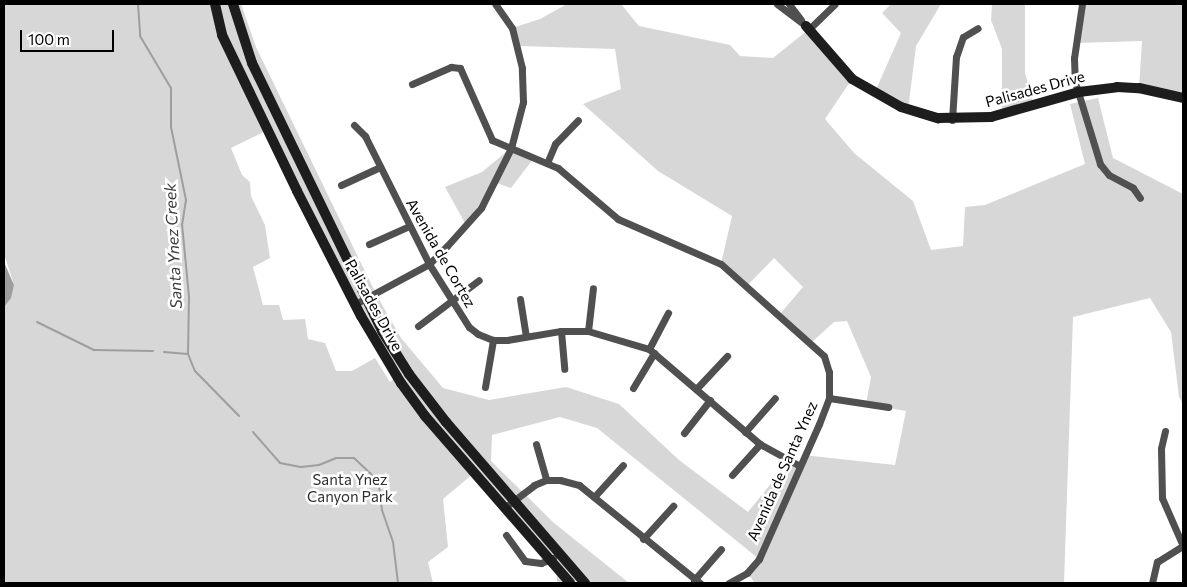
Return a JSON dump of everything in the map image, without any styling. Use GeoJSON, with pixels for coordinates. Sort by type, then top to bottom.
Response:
{"type":"FeatureCollection","features":[{"type":"Feature","properties":{"kind":"street","name":"Palisades Drive"},"geometry":{"type":"LineString","coordinates":[[215,4],[222,35],[256,107],[355,304],[399,380],[425,416],[570,583]]}},
{"type":"Feature","properties":{"kind":"street","name":"Palisades Drive"},"geometry":{"type":"LineString","coordinates":[[233,4],[252,63],[367,299],[409,374],[446,422],[585,583]]}},
{"type":"Feature","properties":{"kind":"street"},"geometry":{"type":"LineString","coordinates":[[355,304],[429,264],[481,208],[511,148],[523,102],[522,68],[512,28],[495,4]]}},
{"type":"Feature","properties":{"kind":"street","name":"Palisades Drive"},"geometry":{"type":"LineString","coordinates":[[777,4],[807,28]]}},
{"type":"Feature","properties":{"kind":"street","name":"Palisades Drive"},"geometry":{"type":"LineString","coordinates":[[789,4],[807,28],[852,79],[874,94],[918,113],[952,120],[1016,112],[1079,92],[1139,88],[1183,98]]}},
{"type":"Feature","properties":{"kind":"street"},"geometry":{"type":"LineString","coordinates":[[807,28],[835,4]]}},
{"type":"Feature","properties":{"kind":"street"},"geometry":{"type":"LineString","coordinates":[[1082,4],[1074,58],[1079,92],[1100,164],[1109,175],[1133,188],[1140,198]]}},
{"type":"Feature","properties":{"kind":"street"},"geometry":{"type":"LineString","coordinates":[[952,120],[956,57],[964,37],[978,28]]}},
{"type":"Feature","properties":{"kind":"street","name":"Avenida de Santa Ynez"},"geometry":{"type":"LineString","coordinates":[[412,84],[451,67],[460,68],[492,140],[558,168],[618,219],[721,264],[824,356],[829,372],[829,398],[798,465],[759,559],[747,573],[729,583]]}},
{"type":"Feature","properties":{"kind":"street"},"geometry":{"type":"LineString","coordinates":[[547,163],[555,144],[578,120]]}},
{"type":"Feature","properties":{"kind":"street","name":"Avenida de Cortez"},"geometry":{"type":"LineString","coordinates":[[354,125],[365,136],[407,227],[452,302],[469,326],[494,340]]}},
{"type":"Feature","properties":{"kind":"street"},"geometry":{"type":"LineString","coordinates":[[342,185],[380,167]]}},
{"type":"Feature","properties":{"kind":"street"},"geometry":{"type":"LineString","coordinates":[[369,244],[407,227]]}},
{"type":"Feature","properties":{"kind":"street"},"geometry":{"type":"LineString","coordinates":[[418,326],[479,280]]}},
{"type":"Feature","properties":{"kind":"street"},"geometry":{"type":"LineString","coordinates":[[588,331],[593,288]]}},
{"type":"Feature","properties":{"kind":"street"},"geometry":{"type":"LineString","coordinates":[[520,299],[526,336]]}},
{"type":"Feature","properties":{"kind":"street"},"geometry":{"type":"LineString","coordinates":[[633,388],[668,313]]}},
{"type":"Feature","properties":{"kind":"street"},"geometry":{"type":"LineString","coordinates":[[562,331],[564,369]]}},
{"type":"Feature","properties":{"kind":"street"},"geometry":{"type":"LineString","coordinates":[[485,387],[494,340],[562,331],[588,331],[651,351],[697,388],[760,444],[798,465]]}},
{"type":"Feature","properties":{"kind":"street"},"geometry":{"type":"LineString","coordinates":[[697,388],[726,356]]}},
{"type":"Feature","properties":{"kind":"street"},"geometry":{"type":"LineString","coordinates":[[399,380],[409,374]]}},
{"type":"Feature","properties":{"kind":"street"},"geometry":{"type":"LineString","coordinates":[[745,432],[775,398]]}},
{"type":"Feature","properties":{"kind":"street"},"geometry":{"type":"LineString","coordinates":[[829,398],[888,407]]}},
{"type":"Feature","properties":{"kind":"street"},"geometry":{"type":"LineString","coordinates":[[684,433],[710,400]]}},
{"type":"Feature","properties":{"kind":"street"},"geometry":{"type":"LineString","coordinates":[[1152,583],[1157,562],[1183,546],[1162,498],[1161,449],[1165,431]]}},
{"type":"Feature","properties":{"kind":"street"},"geometry":{"type":"LineString","coordinates":[[536,444],[546,480]]}},
{"type":"Feature","properties":{"kind":"street"},"geometry":{"type":"LineString","coordinates":[[732,475],[760,444]]}},
{"type":"Feature","properties":{"kind":"street"},"geometry":{"type":"LineString","coordinates":[[594,497],[623,465]]}},
{"type":"Feature","properties":{"kind":"street"},"geometry":{"type":"LineString","coordinates":[[504,508],[534,485],[546,480],[560,480],[579,485],[697,582],[721,549]]}},
{"type":"Feature","properties":{"kind":"street"},"geometry":{"type":"LineString","coordinates":[[643,539],[673,506]]}},
{"type":"Feature","properties":{"kind":"street"},"geometry":{"type":"LineString","coordinates":[[506,535],[525,560],[532,564],[550,560],[559,553]]}},
{"type":"Feature","properties":{"kind":"green space","name":"Santa Ynez Canyon Park"},"geometry":{"type":"Polygon","coordinates":[[[4,4],[241,4],[256,47],[376,294],[401,338],[443,388],[489,400],[566,387],[619,404],[679,460],[748,512],[790,460],[798,465],[803,455],[895,465],[906,411],[866,404],[871,377],[847,321],[834,322],[812,342],[780,314],[803,287],[774,258],[747,286],[721,264],[732,216],[658,171],[583,104],[621,89],[615,49],[519,46],[512,28],[540,19],[567,4],[621,4],[639,26],[730,45],[740,56],[773,58],[808,30],[852,79],[825,119],[854,153],[913,201],[931,250],[963,246],[965,207],[985,205],[1085,164],[1070,104],[1098,98],[1113,158],[1183,194],[1183,404],[1179,397],[1171,332],[1150,298],[1073,317],[1064,583],[755,583],[747,573],[759,559],[597,428],[560,417],[492,435],[491,461],[554,523],[629,583],[557,583],[557,568],[474,473],[443,499],[448,547],[428,562],[433,583],[4,583],[4,307],[14,285],[4,254],[4,4]],[[270,129],[231,148],[242,175],[250,182],[251,196],[265,225],[270,258],[253,267],[263,305],[279,305],[283,320],[305,319],[308,339],[325,343],[336,371],[352,371],[375,358],[390,382],[396,376],[270,129]]]}},
{"type":"Feature","properties":{"kind":"green space"},"geometry":{"type":"Polygon","coordinates":[[[891,4],[941,4],[916,46],[908,110],[874,94],[901,33],[882,13],[891,4]]]}},
{"type":"Feature","properties":{"kind":"green space"},"geometry":{"type":"Polygon","coordinates":[[[992,4],[1025,4],[1025,73],[1034,105],[1002,115],[1002,49],[991,20],[992,4]]]}},
{"type":"Feature","properties":{"kind":"green space"},"geometry":{"type":"Polygon","coordinates":[[[1082,4],[1183,4],[1183,98],[1139,88],[1142,41],[1076,43],[1082,4]]]}},
{"type":"Feature","properties":{"kind":"green space"},"geometry":{"type":"Polygon","coordinates":[[[511,148],[534,158],[511,188],[494,182],[466,225],[445,187],[482,172],[511,148]]]}},
{"type":"Feature","properties":{"kind":"shaded area"},"geometry":{"type":"Polygon","coordinates":[[[4,262],[14,285],[11,298],[4,307],[4,262]]]}},
{"type":"Feature","properties":{"kind":"waterway","name":"Santa Ynez Creek"},"geometry":{"type":"LineString","coordinates":[[138,4],[140,36],[171,88],[171,127],[186,200],[182,224],[189,297],[188,354],[195,371],[239,416]]}},
{"type":"Feature","properties":{"kind":"waterway"},"geometry":{"type":"LineString","coordinates":[[37,322],[94,350],[153,351]]}},
{"type":"Feature","properties":{"kind":"waterway"},"geometry":{"type":"LineString","coordinates":[[164,352],[188,354]]}},
{"type":"Feature","properties":{"kind":"waterway","name":"Santa Ynez Creek"},"geometry":{"type":"LineString","coordinates":[[253,432],[280,463],[301,467],[319,465],[336,458],[354,458],[371,474],[379,486],[382,510],[393,542],[398,583]]}}]}
